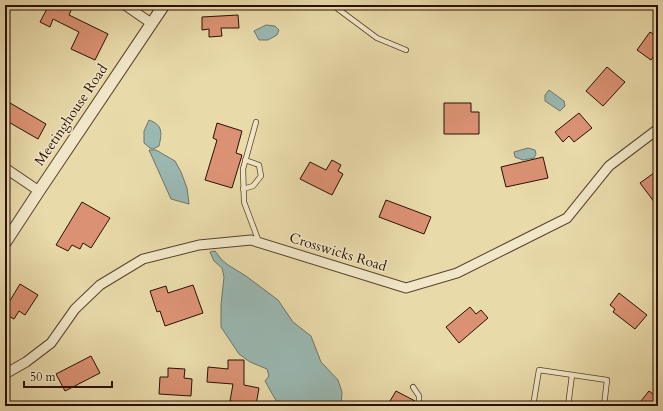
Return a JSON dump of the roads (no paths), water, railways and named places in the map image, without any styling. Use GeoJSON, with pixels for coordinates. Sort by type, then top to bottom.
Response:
{"type":"FeatureCollection","features":[{"type":"Feature","properties":{"kind":"street"},"geometry":{"type":"LineString","coordinates":[[125,5],[151,23]]}},
{"type":"Feature","properties":{"kind":"street","name":"Meetinghouse Road"},"geometry":{"type":"LineString","coordinates":[[5,244],[164,5]]}},
{"type":"Feature","properties":{"kind":"street","name":"Crosswicks Road"},"geometry":{"type":"LineString","coordinates":[[5,374],[26,362],[51,343],[75,309],[100,285],[143,259],[199,245],[252,240],[406,288],[457,273],[567,218],[609,166],[658,129]]}},
{"type":"Feature","properties":{"kind":"street"},"geometry":{"type":"LineString","coordinates":[[5,168],[39,191]]}},
{"type":"Feature","properties":{"kind":"lane"},"geometry":{"type":"LineString","coordinates":[[334,5],[377,38],[406,50]]}},
{"type":"Feature","properties":{"kind":"lane"},"geometry":{"type":"LineString","coordinates":[[256,122],[243,169],[243,189],[244,202],[259,242]]}},
{"type":"Feature","properties":{"kind":"lane"},"geometry":{"type":"LineString","coordinates":[[243,189],[253,186],[261,176],[259,165],[245,160]]}},
{"type":"Feature","properties":{"kind":"lane"},"geometry":{"type":"LineString","coordinates":[[533,406],[539,370],[607,380],[604,406]]}},
{"type":"Feature","properties":{"kind":"lane"},"geometry":{"type":"LineString","coordinates":[[568,406],[572,375]]}},
{"type":"Feature","properties":{"kind":"lane"},"geometry":{"type":"LineString","coordinates":[[413,387],[419,396],[419,406]]}},
{"type":"Feature","properties":{"kind":"water"},"geometry":{"type":"Polygon","coordinates":[[[266,25],[275,26],[279,30],[277,35],[268,40],[259,40],[254,31],[266,25]]]}},
{"type":"Feature","properties":{"kind":"water"},"geometry":{"type":"Polygon","coordinates":[[[549,90],[564,101],[565,106],[560,111],[545,101],[545,95],[549,90]]]}},
{"type":"Feature","properties":{"kind":"water"},"geometry":{"type":"Polygon","coordinates":[[[149,120],[157,124],[161,133],[159,146],[153,149],[144,143],[144,131],[149,120]]]}},
{"type":"Feature","properties":{"kind":"water"},"geometry":{"type":"Polygon","coordinates":[[[528,148],[535,150],[536,154],[534,158],[523,160],[515,157],[514,152],[528,148]]]}},
{"type":"Feature","properties":{"kind":"water"},"geometry":{"type":"Polygon","coordinates":[[[149,150],[156,150],[175,161],[187,188],[189,204],[171,199],[149,150]]]}},
{"type":"Feature","properties":{"kind":"water"},"geometry":{"type":"Polygon","coordinates":[[[215,251],[228,265],[246,276],[278,300],[293,322],[311,336],[321,362],[338,380],[342,392],[341,406],[279,406],[265,381],[269,376],[267,369],[250,362],[239,354],[221,327],[221,305],[224,277],[222,268],[214,261],[210,252],[215,251]]]}}]}
